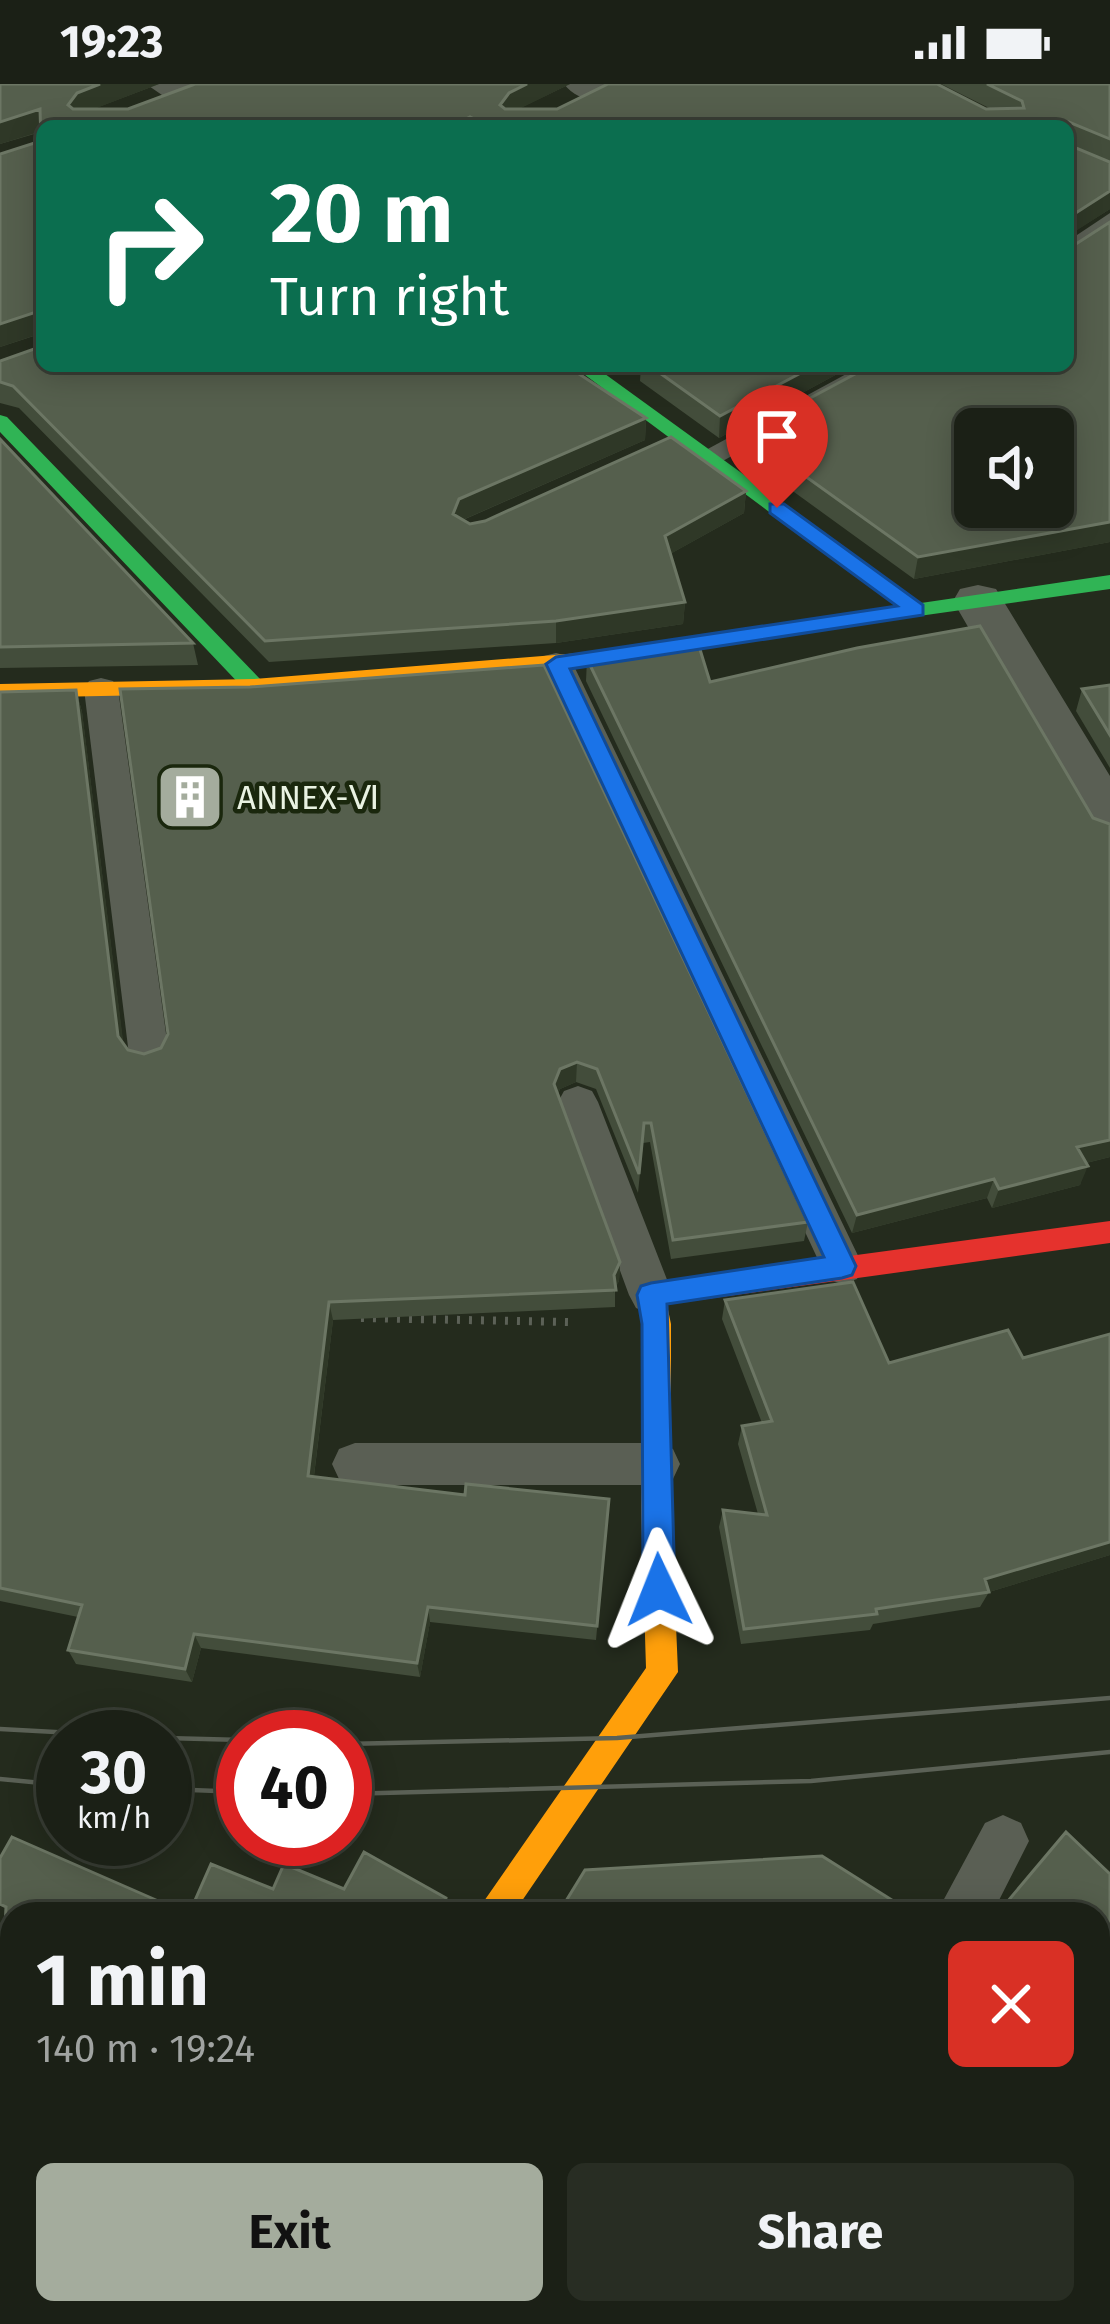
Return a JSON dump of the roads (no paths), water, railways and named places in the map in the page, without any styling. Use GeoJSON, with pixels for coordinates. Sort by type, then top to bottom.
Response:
{"type":"FeatureCollection","features":[{"type":"Feature","properties":{"kind":"street"},"geometry":{"type":"LineString","coordinates":[[173,93],[223,120]]}},
{"type":"Feature","properties":{"kind":"street"},"geometry":{"type":"LineString","coordinates":[[590,372],[916,610]]}},
{"type":"Feature","properties":{"kind":"street"},"geometry":{"type":"LineString","coordinates":[[0,421],[254,686]]}},
{"type":"Feature","properties":{"kind":"street"},"geometry":{"type":"LineString","coordinates":[[0,691],[254,686],[556,664],[1110,582]]}},
{"type":"Feature","properties":{"kind":"street"},"geometry":{"type":"LineString","coordinates":[[978,601],[1110,823]]}},
{"type":"Feature","properties":{"kind":"street"},"geometry":{"type":"LineString","coordinates":[[500,1902],[662,1672],[654,1310],[842,1266],[1110,1232]]}},
{"type":"Feature","properties":{"kind":"lane"},"geometry":{"type":"LineString","coordinates":[[1074,249],[1110,221]]}},
{"type":"Feature","properties":{"kind":"lane"},"geometry":{"type":"LineString","coordinates":[[708,457],[871,372]]}},
{"type":"Feature","properties":{"kind":"lane"},"geometry":{"type":"LineString","coordinates":[[639,457],[680,438]]}},
{"type":"Feature","properties":{"kind":"lane"},"geometry":{"type":"LineString","coordinates":[[556,664],[842,1266]]}},
{"type":"Feature","properties":{"kind":"lane"},"geometry":{"type":"LineString","coordinates":[[101,689],[148,1055]]}},
{"type":"Feature","properties":{"kind":"lane"},"geometry":{"type":"LineString","coordinates":[[578,1102],[654,1310]]}},
{"type":"Feature","properties":{"kind":"lane"},"geometry":{"type":"LineString","coordinates":[[355,1464],[657,1464]]}},
{"type":"Feature","properties":{"kind":"lane"},"geometry":{"type":"LineString","coordinates":[[970,1902],[1003,1841]]}},
{"type":"Feature","properties":{"kind":"tram line"},"geometry":{"type":"LineString","coordinates":[[372,1743],[617,1738],[1110,1698]]}},
{"type":"Feature","properties":{"kind":"tram line"},"geometry":{"type":"LineString","coordinates":[[0,1729],[36,1731]]}},
{"type":"Feature","properties":{"kind":"tram line"},"geometry":{"type":"LineString","coordinates":[[192,1739],[216,1739]]}},
{"type":"Feature","properties":{"kind":"tram line"},"geometry":{"type":"LineString","coordinates":[[372,1793],[811,1781],[1110,1752]]}},
{"type":"Feature","properties":{"kind":"tram line"},"geometry":{"type":"LineString","coordinates":[[0,1779],[36,1782]]}},
{"type":"Feature","properties":{"kind":"tram line"},"geometry":{"type":"LineString","coordinates":[[192,1790],[216,1791]]}},
{"type":"Feature","properties":{"kind":"place","name":"ANNEX-Ⅵ"},"geometry":{"type":"Point","coordinates":[190,797]}}]}
